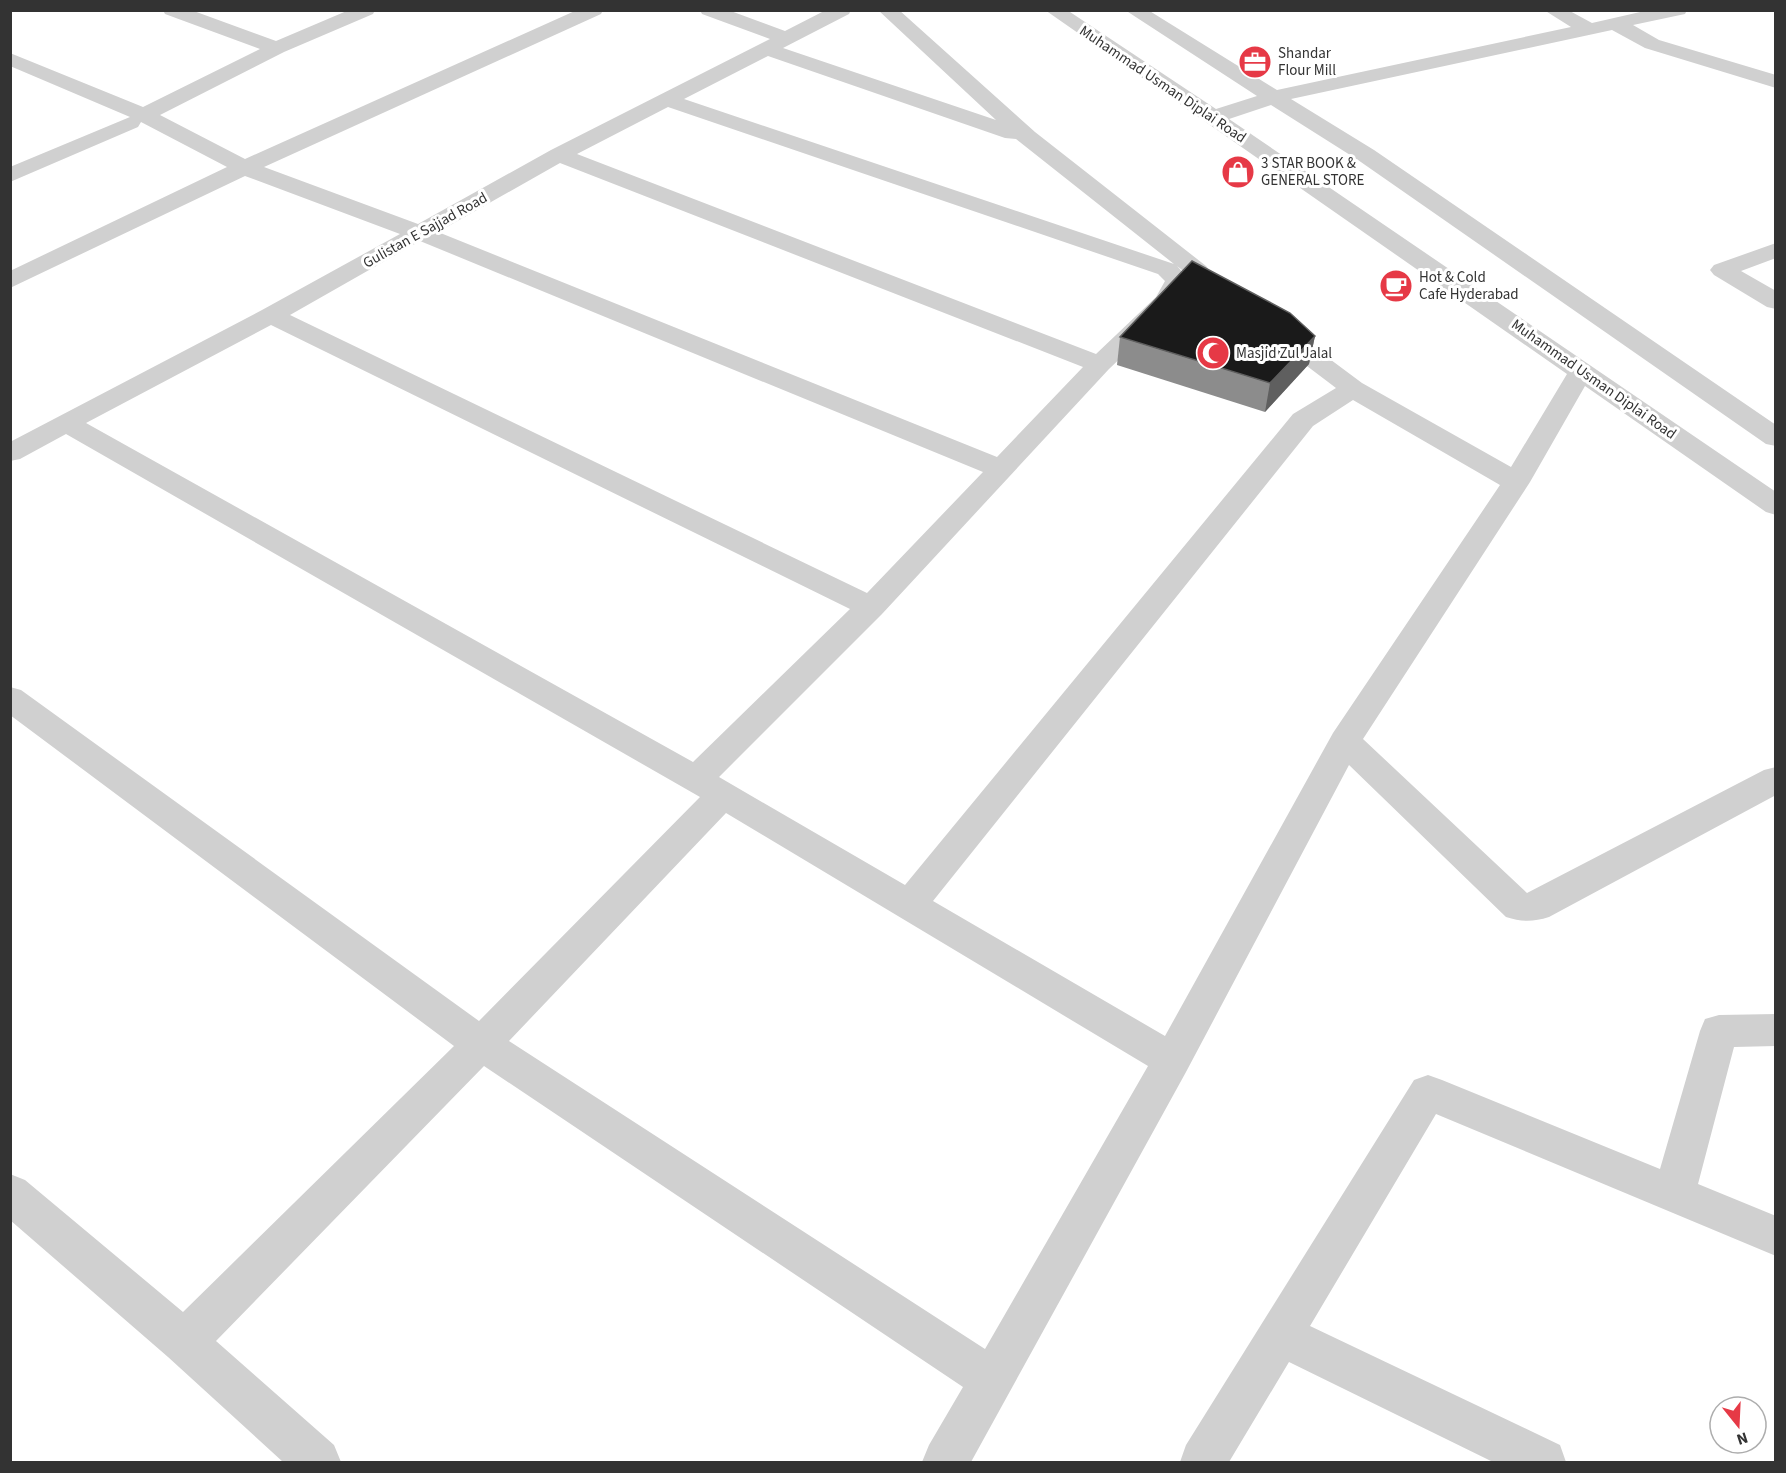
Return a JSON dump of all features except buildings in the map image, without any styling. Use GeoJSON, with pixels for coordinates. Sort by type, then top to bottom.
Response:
{"type":"FeatureCollection","features":[{"type":"Feature","properties":{"kind":"street"},"geometry":{"type":"LineString","coordinates":[[172,10],[277,48]]}},
{"type":"Feature","properties":{"kind":"street"},"geometry":{"type":"LineString","coordinates":[[10,175],[138,119],[277,48],[366,10]]}},
{"type":"Feature","properties":{"kind":"street"},"geometry":{"type":"LineString","coordinates":[[10,281],[245,168],[594,10]]}},
{"type":"Feature","properties":{"kind":"street"},"geometry":{"type":"LineString","coordinates":[[709,10],[778,44],[1026,137]]}},
{"type":"Feature","properties":{"kind":"street","name":"Gulistan E Sajjad Road"},"geometry":{"type":"LineString","coordinates":[[10,453],[271,315],[559,155],[842,10]]}},
{"type":"Feature","properties":{"kind":"street"},"geometry":{"type":"LineString","coordinates":[[887,10],[1026,137],[1212,282]]}},
{"type":"Feature","properties":{"kind":"street","name":"Muhammad Usman Diplai Road"},"geometry":{"type":"LineString","coordinates":[[1054,10],[1582,370],[1776,506]]}},
{"type":"Feature","properties":{"kind":"street"},"geometry":{"type":"LineString","coordinates":[[1134,10],[1366,155],[1776,438]]}},
{"type":"Feature","properties":{"kind":"street"},"geometry":{"type":"LineString","coordinates":[[1553,10],[1589,30]]}},
{"type":"Feature","properties":{"kind":"street"},"geometry":{"type":"LineString","coordinates":[[1213,117],[1274,98],[1678,10]]}},
{"type":"Feature","properties":{"kind":"street"},"geometry":{"type":"LineString","coordinates":[[1616,24],[1652,44],[1776,82]]}},
{"type":"Feature","properties":{"kind":"street"},"geometry":{"type":"LineString","coordinates":[[18,69],[138,119],[245,168],[420,233],[1001,469]]}},
{"type":"Feature","properties":{"kind":"street"},"geometry":{"type":"LineString","coordinates":[[184,1342],[482,1043],[871,607],[1100,364],[1173,291],[1178,280],[1166,269],[666,100]]}},
{"type":"Feature","properties":{"kind":"street"},"geometry":{"type":"LineString","coordinates":[[559,155],[1100,364]]}},
{"type":"Feature","properties":{"kind":"street"},"geometry":{"type":"LineString","coordinates":[[1776,250],[1722,270],[1776,302]]}},
{"type":"Feature","properties":{"kind":"street"},"geometry":{"type":"LineString","coordinates":[[271,315],[871,607]]}},
{"type":"Feature","properties":{"kind":"street"},"geometry":{"type":"LineString","coordinates":[[1259,318],[1353,389],[1516,482]]}},
{"type":"Feature","properties":{"kind":"street"},"geometry":{"type":"LineString","coordinates":[[946,1462],[1172,1060],[1345,741],[1516,482],[1582,370]]}},
{"type":"Feature","properties":{"kind":"street"},"geometry":{"type":"LineString","coordinates":[[908,906],[1303,420],[1353,389]]}},
{"type":"Feature","properties":{"kind":"street"},"geometry":{"type":"LineString","coordinates":[[66,423],[709,787],[1172,1060]]}},
{"type":"Feature","properties":{"kind":"street"},"geometry":{"type":"LineString","coordinates":[[10,698],[482,1043],[993,1380]]}},
{"type":"Feature","properties":{"kind":"street"},"geometry":{"type":"LineString","coordinates":[[1345,741],[1519,907],[1536,907],[1776,779]]}},
{"type":"Feature","properties":{"kind":"street"},"geometry":{"type":"LineString","coordinates":[[1674,1194],[1719,1031],[1776,1030]]}},
{"type":"Feature","properties":{"kind":"street"},"geometry":{"type":"LineString","coordinates":[[1203,1462],[1428,1092],[1776,1236]]}},
{"type":"Feature","properties":{"kind":"street"},"geometry":{"type":"LineString","coordinates":[[10,1193],[184,1342],[317,1462]]}},
{"type":"Feature","properties":{"kind":"street"},"geometry":{"type":"LineString","coordinates":[[1280,1335],[1543,1462]]}},
{"type":"Feature","properties":{"kind":"place","name":"Shandar Flour Mill"},"geometry":{"type":"Point","coordinates":[1255,62]}},
{"type":"Feature","properties":{"kind":"place","name":"3 STAR BOOK & GENERAL STORE"},"geometry":{"type":"Point","coordinates":[1238,172]}},
{"type":"Feature","properties":{"kind":"place","name":"Hot & Cold Cafe Hyderabad"},"geometry":{"type":"Point","coordinates":[1396,286]}},
{"type":"Feature","properties":{"kind":"place","name":"Masjid Zul Jalal"},"geometry":{"type":"Point","coordinates":[1213,353]}}]}
